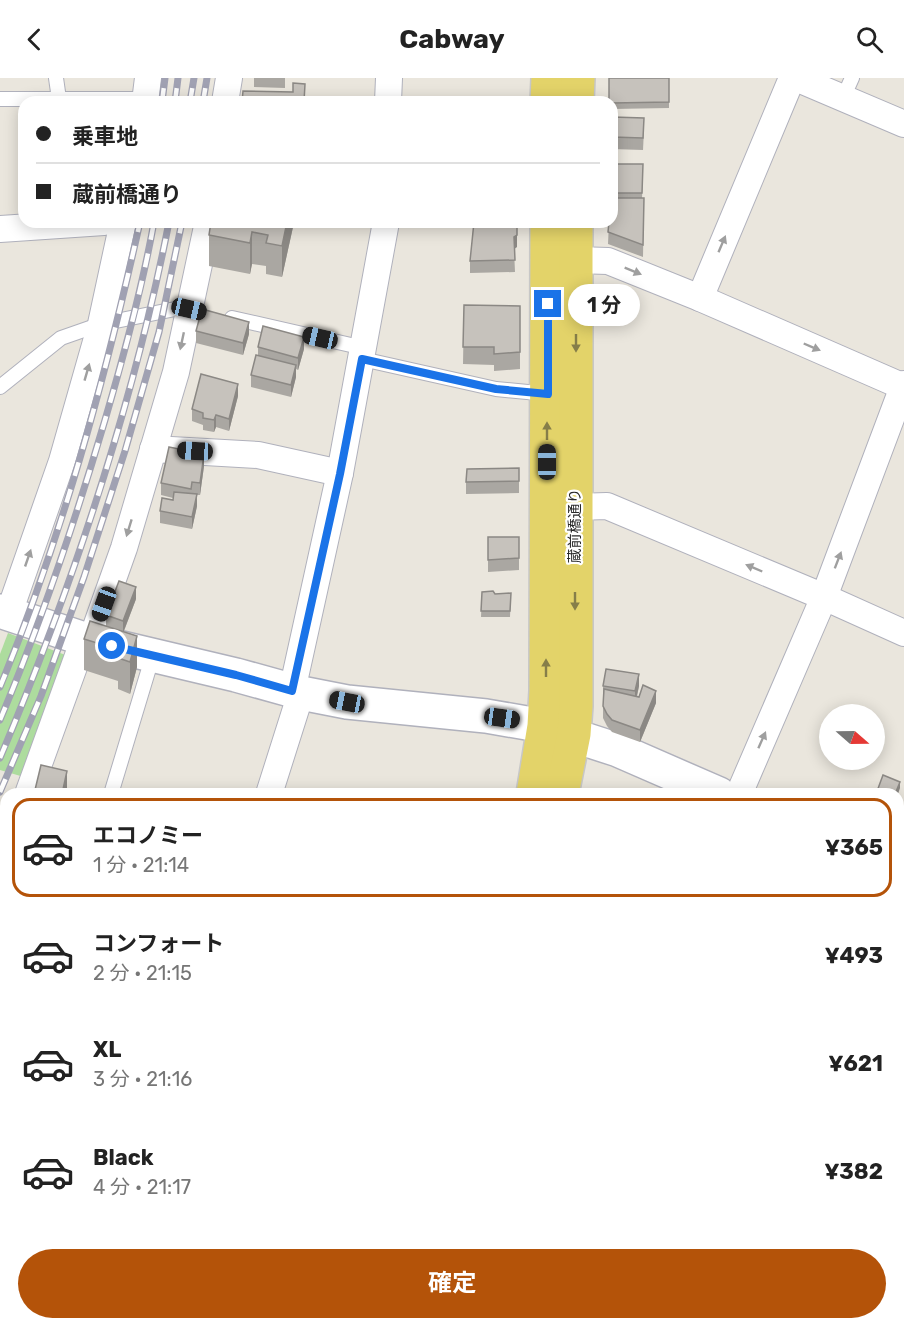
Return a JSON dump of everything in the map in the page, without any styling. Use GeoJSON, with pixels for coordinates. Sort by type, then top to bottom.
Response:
{"type":"FeatureCollection","features":[{"type":"Feature","properties":{"kind":"main road"},"geometry":{"type":"LineString","coordinates":[[547,96],[548,78]]}},
{"type":"Feature","properties":{"kind":"main road"},"geometry":{"type":"LineString","coordinates":[[578,78],[578,96]]}},
{"type":"Feature","properties":{"kind":"main road","name":"蔵前橋通り"},"geometry":{"type":"LineString","coordinates":[[535,788],[559,730],[546,691],[547,228]]}},
{"type":"Feature","properties":{"kind":"main road","name":"蔵前橋通り"},"geometry":{"type":"LineString","coordinates":[[562,788],[559,730],[575,507],[576,228]]}},
{"type":"Feature","properties":{"kind":"street"},"geometry":{"type":"LineString","coordinates":[[226,96],[229,78]]}},
{"type":"Feature","properties":{"kind":"street"},"geometry":{"type":"LineString","coordinates":[[388,96],[389,78]]}},
{"type":"Feature","properties":{"kind":"street"},"geometry":{"type":"LineString","coordinates":[[700,298],[794,78],[847,88],[904,124]]}},
{"type":"Feature","properties":{"kind":"street"},"geometry":{"type":"LineString","coordinates":[[0,229],[18,228]]}},
{"type":"Feature","properties":{"kind":"street"},"geometry":{"type":"LineString","coordinates":[[122,228],[101,324],[62,461],[5,612],[87,640],[297,692],[347,702],[486,716],[559,730],[618,750],[705,788]]}},
{"type":"Feature","properties":{"kind":"street"},"geometry":{"type":"LineString","coordinates":[[30,788],[124,548],[195,310],[206,228]]}},
{"type":"Feature","properties":{"kind":"street"},"geometry":{"type":"LineString","coordinates":[[271,788],[297,692],[363,354],[385,228]]}},
{"type":"Feature","properties":{"kind":"street"},"geometry":{"type":"LineString","coordinates":[[576,260],[608,261],[904,385],[824,597],[741,788]]}},
{"type":"Feature","properties":{"kind":"street"},"geometry":{"type":"LineString","coordinates":[[153,449],[258,454],[340,474]]}},
{"type":"Feature","properties":{"kind":"street"},"geometry":{"type":"LineString","coordinates":[[575,507],[607,506],[904,633]]}},
{"type":"Feature","properties":{"kind":"lane"},"geometry":{"type":"LineString","coordinates":[[56,78],[59,96]]}},
{"type":"Feature","properties":{"kind":"lane"},"geometry":{"type":"LineString","coordinates":[[102,96],[146,93]]}},
{"type":"Feature","properties":{"kind":"lane"},"geometry":{"type":"LineString","coordinates":[[0,99],[18,99]]}},
{"type":"Feature","properties":{"kind":"lane"},"geometry":{"type":"LineString","coordinates":[[0,387],[61,338],[101,324],[180,308],[195,310]]}},
{"type":"Feature","properties":{"kind":"lane"},"geometry":{"type":"LineString","coordinates":[[224,316],[496,389],[548,394]]}},
{"type":"Feature","properties":{"kind":"lane"},"geometry":{"type":"LineString","coordinates":[[113,788],[153,656]]}},
{"type":"Feature","properties":{"kind":"green space"},"geometry":{"type":"Polygon","coordinates":[[[8,633],[68,656],[24,777],[0,770],[0,654],[8,633]]]}},
{"type":"Feature","properties":{"kind":"building"},"geometry":{"type":"Polygon","coordinates":[[[609,78],[669,78],[669,102],[618,103],[618,96],[609,96],[609,78]]]}},
{"type":"Feature","properties":{"kind":"building"},"geometry":{"type":"Polygon","coordinates":[[[293,83],[305,84],[304,96],[243,96],[243,91],[293,92],[293,83]]]}},
{"type":"Feature","properties":{"kind":"building"},"geometry":{"type":"Polygon","coordinates":[[[618,117],[644,118],[643,138],[618,137],[618,117]]]}},
{"type":"Feature","properties":{"kind":"building"},"geometry":{"type":"Polygon","coordinates":[[[618,164],[643,164],[642,193],[618,193],[618,164]]]}},
{"type":"Feature","properties":{"kind":"building"},"geometry":{"type":"Polygon","coordinates":[[[618,198],[644,198],[643,245],[608,232],[608,228],[618,228],[618,198]]]}},
{"type":"Feature","properties":{"kind":"building"},"geometry":{"type":"Polygon","coordinates":[[[210,228],[286,228],[282,246],[266,243],[268,235],[252,232],[250,243],[209,235],[210,228]]]}},
{"type":"Feature","properties":{"kind":"building"},"geometry":{"type":"Polygon","coordinates":[[[473,228],[517,228],[517,235],[514,237],[515,260],[470,261],[473,228]]]}},
{"type":"Feature","properties":{"kind":"building"},"geometry":{"type":"Polygon","coordinates":[[[464,305],[520,306],[520,352],[494,354],[494,347],[463,347],[464,305]]]}},
{"type":"Feature","properties":{"kind":"building"},"geometry":{"type":"Polygon","coordinates":[[[202,309],[249,322],[243,343],[196,331],[202,309]]]}},
{"type":"Feature","properties":{"kind":"building"},"geometry":{"type":"Polygon","coordinates":[[[263,326],[304,337],[298,358],[258,347],[263,326]]]}},
{"type":"Feature","properties":{"kind":"building"},"geometry":{"type":"Polygon","coordinates":[[[256,355],[296,365],[291,385],[251,375],[256,355]]]}},
{"type":"Feature","properties":{"kind":"building"},"geometry":{"type":"Polygon","coordinates":[[[201,374],[238,384],[229,419],[216,415],[214,420],[203,418],[203,413],[192,409],[201,374]]]}},
{"type":"Feature","properties":{"kind":"building"},"geometry":{"type":"Polygon","coordinates":[[[169,447],[204,454],[200,483],[192,482],[191,489],[161,483],[169,447]]]}},
{"type":"Feature","properties":{"kind":"building"},"geometry":{"type":"Polygon","coordinates":[[[519,468],[519,481],[466,482],[467,469],[519,468]]]}},
{"type":"Feature","properties":{"kind":"building"},"geometry":{"type":"Polygon","coordinates":[[[174,492],[197,494],[192,517],[160,511],[162,498],[173,500],[174,492]]]}},
{"type":"Feature","properties":{"kind":"building"},"geometry":{"type":"Polygon","coordinates":[[[488,537],[519,537],[519,558],[488,560],[488,537]]]}},
{"type":"Feature","properties":{"kind":"building"},"geometry":{"type":"Polygon","coordinates":[[[119,581],[136,587],[123,621],[106,615],[119,581]]]}},
{"type":"Feature","properties":{"kind":"building"},"geometry":{"type":"Polygon","coordinates":[[[493,591],[495,594],[511,593],[510,611],[481,611],[482,592],[493,591]]]}},
{"type":"Feature","properties":{"kind":"building"},"geometry":{"type":"Polygon","coordinates":[[[90,621],[137,636],[130,662],[118,658],[120,650],[84,639],[90,621]]]}},
{"type":"Feature","properties":{"kind":"building"},"geometry":{"type":"Polygon","coordinates":[[[606,669],[639,674],[635,691],[603,686],[606,669]]]}},
{"type":"Feature","properties":{"kind":"building"},"geometry":{"type":"Polygon","coordinates":[[[643,685],[656,691],[640,730],[612,720],[603,706],[604,689],[639,697],[643,685]]]}},
{"type":"Feature","properties":{"kind":"building"},"geometry":{"type":"Polygon","coordinates":[[[41,765],[67,771],[63,788],[35,788],[41,765]]]}},
{"type":"Feature","properties":{"kind":"building"},"geometry":{"type":"Polygon","coordinates":[[[883,775],[900,782],[898,788],[878,788],[883,775]]]}},
{"type":"Feature","properties":{"kind":"railway"},"geometry":{"type":"LineString","coordinates":[[163,96],[165,78]]}},
{"type":"Feature","properties":{"kind":"railway"},"geometry":{"type":"LineString","coordinates":[[176,96],[178,78]]}},
{"type":"Feature","properties":{"kind":"railway"},"geometry":{"type":"LineString","coordinates":[[191,96],[194,78]]}},
{"type":"Feature","properties":{"kind":"railway"},"geometry":{"type":"LineString","coordinates":[[204,96],[207,78]]}},
{"type":"Feature","properties":{"kind":"railway"},"geometry":{"type":"LineString","coordinates":[[0,687],[43,573],[80,458],[97,399],[139,228]]}},
{"type":"Feature","properties":{"kind":"railway"},"geometry":{"type":"LineString","coordinates":[[0,720],[43,609],[94,458],[132,322],[153,228]]}},
{"type":"Feature","properties":{"kind":"railway"},"geometry":{"type":"LineString","coordinates":[[0,758],[52,627],[98,494],[138,359],[168,228]]}},
{"type":"Feature","properties":{"kind":"railway"},"geometry":{"type":"LineString","coordinates":[[2,788],[41,696],[84,577],[125,451],[159,332],[181,228]]}},
{"type":"Feature","properties":{"kind":"route"},"geometry":{"type":"LineString","coordinates":[[112,646],[236,675],[292,691],[340,474],[362,359],[496,389],[548,394],[548,304]]}}]}
